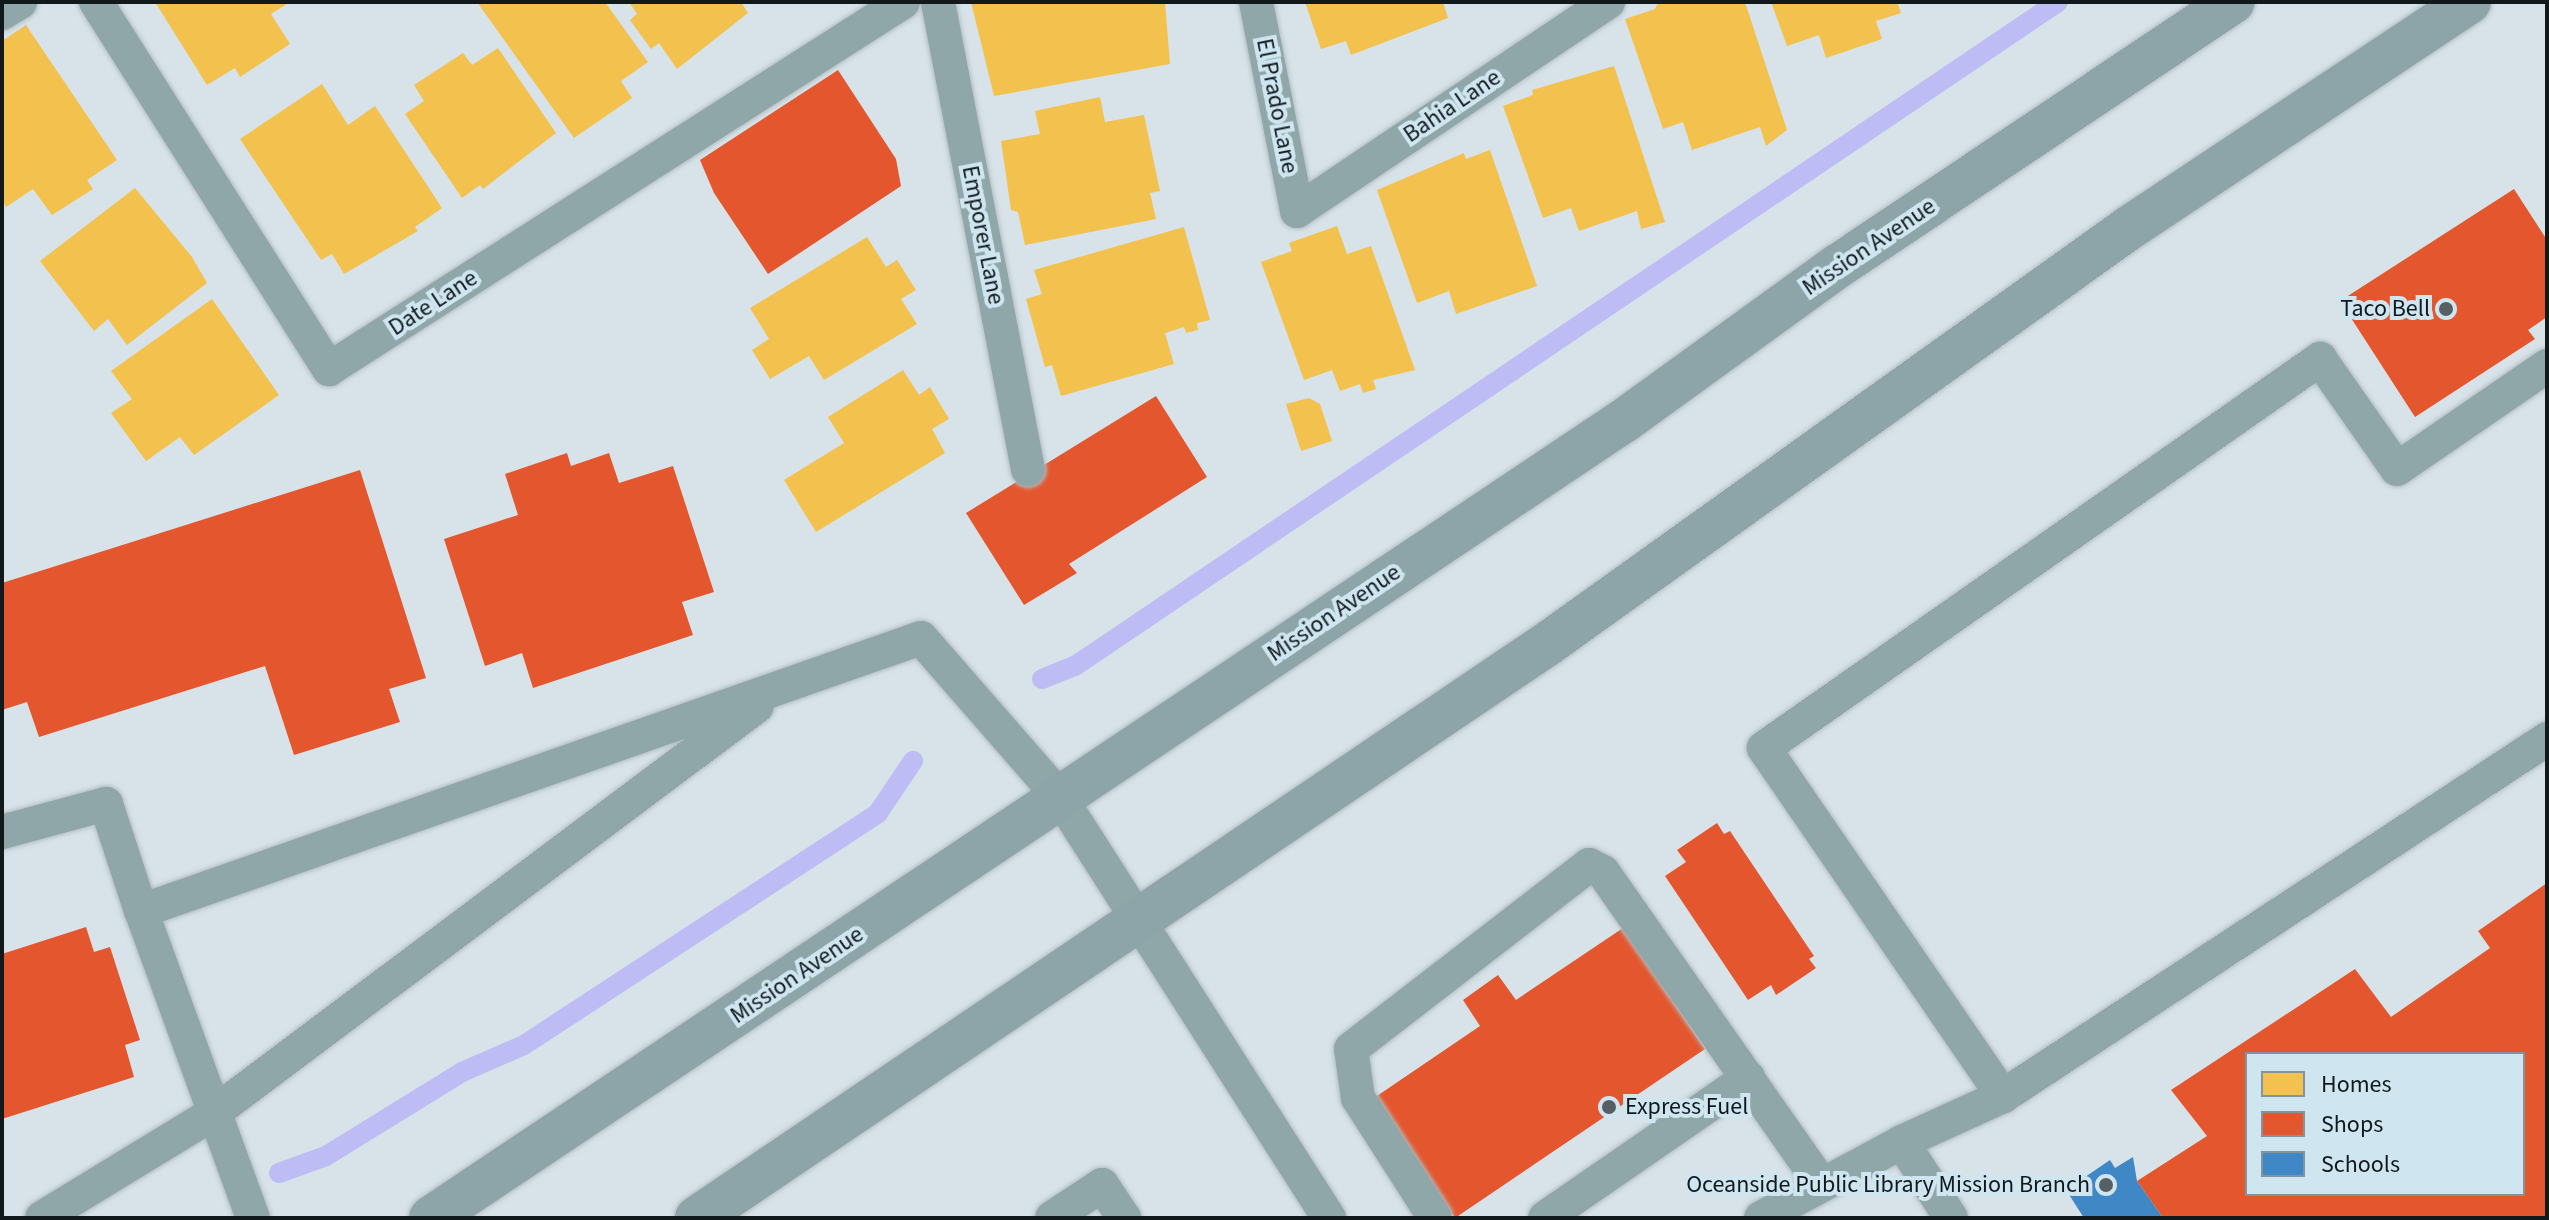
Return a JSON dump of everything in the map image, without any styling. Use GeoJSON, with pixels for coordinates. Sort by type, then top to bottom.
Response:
{"type":"FeatureCollection","features":[{"type":"Feature","properties":{"kind":"main road","name":"Mission Avenue"},"geometry":{"type":"LineString","coordinates":[[431,1218],[1625,420],[1838,266],[2233,2]]}},
{"type":"Feature","properties":{"kind":"main road"},"geometry":{"type":"LineString","coordinates":[[697,1218],[1550,642],[2129,228],[2469,2]]}},
{"type":"Feature","properties":{"kind":"lane"},"geometry":{"type":"LineString","coordinates":[[2,13],[20,2]]}},
{"type":"Feature","properties":{"kind":"lane","name":"Date Lane"},"geometry":{"type":"LineString","coordinates":[[96,2],[329,369],[903,2]]}},
{"type":"Feature","properties":{"kind":"lane","name":"Emporer Lane"},"geometry":{"type":"LineString","coordinates":[[938,2],[1028,469]]}},
{"type":"Feature","properties":{"kind":"lane","name":"El Prado Lane"},"geometry":{"type":"LineString","coordinates":[[1256,2],[1297,211]]}},
{"type":"Feature","properties":{"kind":"lane","name":"Bahia Lane"},"geometry":{"type":"LineString","coordinates":[[1297,211],[1608,2]]}},
{"type":"Feature","properties":{"kind":"lane"},"geometry":{"type":"LineString","coordinates":[[2003,1096],[1764,748],[2320,359],[2397,469],[2547,366]]}},
{"type":"Feature","properties":{"kind":"lane"},"geometry":{"type":"LineString","coordinates":[[141,911],[921,638],[1059,796],[1329,1218]]}},
{"type":"Feature","properties":{"kind":"lane"},"geometry":{"type":"LineString","coordinates":[[42,1218],[211,1115],[784,685]]}},
{"type":"Feature","properties":{"kind":"lane"},"geometry":{"type":"LineString","coordinates":[[1761,1218],[1902,1142],[2003,1096],[2547,739]]}},
{"type":"Feature","properties":{"kind":"lane"},"geometry":{"type":"LineString","coordinates":[[2,832],[106,804],[211,1115],[253,1218]]}},
{"type":"Feature","properties":{"kind":"lane"},"geometry":{"type":"LineString","coordinates":[[1435,1218],[1358,1098],[1351,1049],[1589,865],[1603,872],[1822,1185]]}},
{"type":"Feature","properties":{"kind":"lane"},"geometry":{"type":"LineString","coordinates":[[1545,1218],[1748,1078]]}},
{"type":"Feature","properties":{"kind":"lane"},"geometry":{"type":"LineString","coordinates":[[1902,1142],[1951,1218]]}},
{"type":"Feature","properties":{"kind":"lane"},"geometry":{"type":"LineString","coordinates":[[1052,1218],[1102,1185],[1124,1218]]}},
{"type":"Feature","properties":{"kind":"building: Homes"},"geometry":{"type":"Polygon","coordinates":[[[155,2],[290,2],[271,14],[290,44],[240,77],[235,68],[207,85],[155,2]]]}},
{"type":"Feature","properties":{"kind":"building: Homes"},"geometry":{"type":"Polygon","coordinates":[[[477,2],[605,2],[648,62],[621,81],[632,98],[574,138],[477,2]]]}},
{"type":"Feature","properties":{"kind":"building: Homes"},"geometry":{"type":"Polygon","coordinates":[[[629,2],[741,2],[748,13],[677,69],[659,43],[651,49],[630,20],[637,14],[629,2]]]}},
{"type":"Feature","properties":{"kind":"building: Homes"},"geometry":{"type":"Polygon","coordinates":[[[971,2],[1165,2],[1170,64],[994,96],[971,2]]]}},
{"type":"Feature","properties":{"kind":"building: Homes"},"geometry":{"type":"Polygon","coordinates":[[[1305,2],[1443,2],[1448,18],[1351,55],[1346,41],[1321,49],[1305,2]]]}},
{"type":"Feature","properties":{"kind":"building: Homes"},"geometry":{"type":"Polygon","coordinates":[[[1658,2],[1745,2],[1787,130],[1766,146],[1760,127],[1692,150],[1683,122],[1663,129],[1625,19],[1655,9],[1658,2]]]}},
{"type":"Feature","properties":{"kind":"building: Homes"},"geometry":{"type":"Polygon","coordinates":[[[1771,2],[1897,2],[1901,13],[1876,21],[1882,39],[1826,58],[1819,35],[1787,46],[1771,2]]]}},
{"type":"Feature","properties":{"kind":"building: Homes"},"geometry":{"type":"Polygon","coordinates":[[[26,25],[117,160],[87,180],[93,189],[52,215],[33,189],[6,207],[2,200],[2,41],[26,25]]]}},
{"type":"Feature","properties":{"kind":"building: Homes"},"geometry":{"type":"Polygon","coordinates":[[[498,48],[556,133],[483,189],[480,185],[462,198],[405,114],[424,101],[414,85],[463,53],[472,65],[498,48]]]}},
{"type":"Feature","properties":{"kind":"building: Homes"},"geometry":{"type":"Polygon","coordinates":[[[1614,66],[1665,222],[1641,229],[1637,211],[1579,231],[1571,208],[1543,218],[1503,106],[1533,95],[1532,90],[1614,66]]]}},
{"type":"Feature","properties":{"kind":"building: Homes"},"geometry":{"type":"Polygon","coordinates":[[[322,84],[348,125],[375,106],[442,208],[415,227],[418,231],[344,274],[332,254],[321,260],[240,139],[322,84]]]}},
{"type":"Feature","properties":{"kind":"building: Homes"},"geometry":{"type":"Polygon","coordinates":[[[1100,97],[1105,122],[1144,115],[1160,191],[1150,193],[1156,219],[1025,245],[1018,212],[1011,210],[1001,141],[1040,134],[1035,111],[1100,97]]]}},
{"type":"Feature","properties":{"kind":"building: Homes"},"geometry":{"type":"Polygon","coordinates":[[[1490,150],[1537,286],[1456,314],[1449,291],[1417,303],[1377,190],[1464,153],[1466,159],[1490,150]]]}},
{"type":"Feature","properties":{"kind":"building: Homes"},"geometry":{"type":"Polygon","coordinates":[[[135,188],[192,257],[207,283],[127,345],[108,319],[94,331],[40,261],[135,188]]]}},
{"type":"Feature","properties":{"kind":"building: Homes"},"geometry":{"type":"Polygon","coordinates":[[[1337,226],[1347,254],[1371,246],[1415,370],[1373,380],[1376,389],[1363,393],[1360,384],[1340,391],[1332,370],[1304,380],[1261,262],[1292,251],[1289,243],[1337,226]]]}},
{"type":"Feature","properties":{"kind":"building: Homes"},"geometry":{"type":"Polygon","coordinates":[[[1184,227],[1210,320],[1197,323],[1198,330],[1186,333],[1184,327],[1165,333],[1174,364],[1061,396],[1052,365],[1045,367],[1026,299],[1042,294],[1034,270],[1184,227]]]}},
{"type":"Feature","properties":{"kind":"building: Homes"},"geometry":{"type":"Polygon","coordinates":[[[867,237],[886,267],[897,260],[916,290],[901,299],[917,324],[824,380],[809,356],[770,379],[752,350],[769,339],[750,308],[867,237]]]}},
{"type":"Feature","properties":{"kind":"building: Homes"},"geometry":{"type":"Polygon","coordinates":[[[212,299],[279,395],[194,455],[180,437],[146,461],[111,413],[132,399],[111,371],[212,299]]]}},
{"type":"Feature","properties":{"kind":"building: Homes"},"geometry":{"type":"Polygon","coordinates":[[[903,370],[919,395],[930,387],[949,419],[932,429],[945,453],[816,532],[784,480],[844,443],[828,417],[903,370]]]}},
{"type":"Feature","properties":{"kind":"building: Homes"},"geometry":{"type":"Polygon","coordinates":[[[1309,398],[1320,404],[1332,441],[1301,451],[1286,404],[1309,398]]]}},
{"type":"Feature","properties":{"kind":"building: Shops"},"geometry":{"type":"Polygon","coordinates":[[[838,70],[896,159],[901,186],[768,274],[714,193],[700,160],[838,70]]]}},
{"type":"Feature","properties":{"kind":"building: Shops","name":"Taco Bell"},"geometry":{"type":"Polygon","coordinates":[[[2514,189],[2547,240],[2547,317],[2528,330],[2535,339],[2415,417],[2340,301],[2514,189]]]}},
{"type":"Feature","properties":{"kind":"building: Shops"},"geometry":{"type":"Polygon","coordinates":[[[1156,396],[1207,477],[1069,564],[1077,573],[1024,605],[966,513],[1156,396]]]}},
{"type":"Feature","properties":{"kind":"building: Shops"},"geometry":{"type":"Polygon","coordinates":[[[567,453],[571,466],[609,453],[619,483],[673,466],[714,592],[682,602],[693,635],[533,688],[522,653],[485,666],[444,539],[518,515],[505,474],[567,453]]]}},
{"type":"Feature","properties":{"kind":"building: Shops"},"geometry":{"type":"Polygon","coordinates":[[[360,470],[426,678],[389,689],[400,722],[294,755],[265,666],[39,737],[27,702],[2,710],[2,583],[360,470]]]}},
{"type":"Feature","properties":{"kind":"building: Shops"},"geometry":{"type":"Polygon","coordinates":[[[1717,823],[1724,834],[1730,831],[1814,956],[1809,959],[1816,968],[1776,995],[1771,985],[1748,1000],[1665,876],[1686,862],[1677,850],[1717,823]]]}},
{"type":"Feature","properties":{"kind":"building: Shops"},"geometry":{"type":"Polygon","coordinates":[[[2547,883],[2547,1218],[2163,1218],[2137,1181],[2207,1136],[2171,1090],[2355,969],[2391,1017],[2490,948],[2478,931],[2547,883]]]}},
{"type":"Feature","properties":{"kind":"building: Shops"},"geometry":{"type":"Polygon","coordinates":[[[86,927],[94,952],[110,947],[140,1040],[125,1045],[134,1077],[2,1119],[2,954],[86,927]]]}},
{"type":"Feature","properties":{"kind":"building: Shops"},"geometry":{"type":"Polygon","coordinates":[[[1623,928],[1705,1049],[1455,1218],[1374,1098],[1480,1026],[1463,1000],[1498,975],[1516,1000],[1623,928]]]}},
{"type":"Feature","properties":{"kind":"building: Schools","name":"Oceanside Public Library Mission Branch"},"geometry":{"type":"Polygon","coordinates":[[[2133,1157],[2137,1181],[2163,1218],[2084,1218],[2066,1190],[2110,1160],[2115,1168],[2133,1157]]]}},
{"type":"Feature","properties":{"kind":"waterway"},"geometry":{"type":"LineString","coordinates":[[1042,679],[1075,666],[2058,2]]}},
{"type":"Feature","properties":{"kind":"waterway"},"geometry":{"type":"LineString","coordinates":[[279,1173],[326,1156],[462,1072],[524,1045],[878,813],[913,761]]}},
{"type":"Feature","properties":{"kind":"place","name":"Taco Bell"},"geometry":{"type":"Point","coordinates":[2446,309]}},
{"type":"Feature","properties":{"kind":"place","name":"Express Fuel"},"geometry":{"type":"Point","coordinates":[1609,1107]}},
{"type":"Feature","properties":{"kind":"place","name":"Oceanside Public Library Mission Branch"},"geometry":{"type":"Point","coordinates":[2106,1185]}}]}
